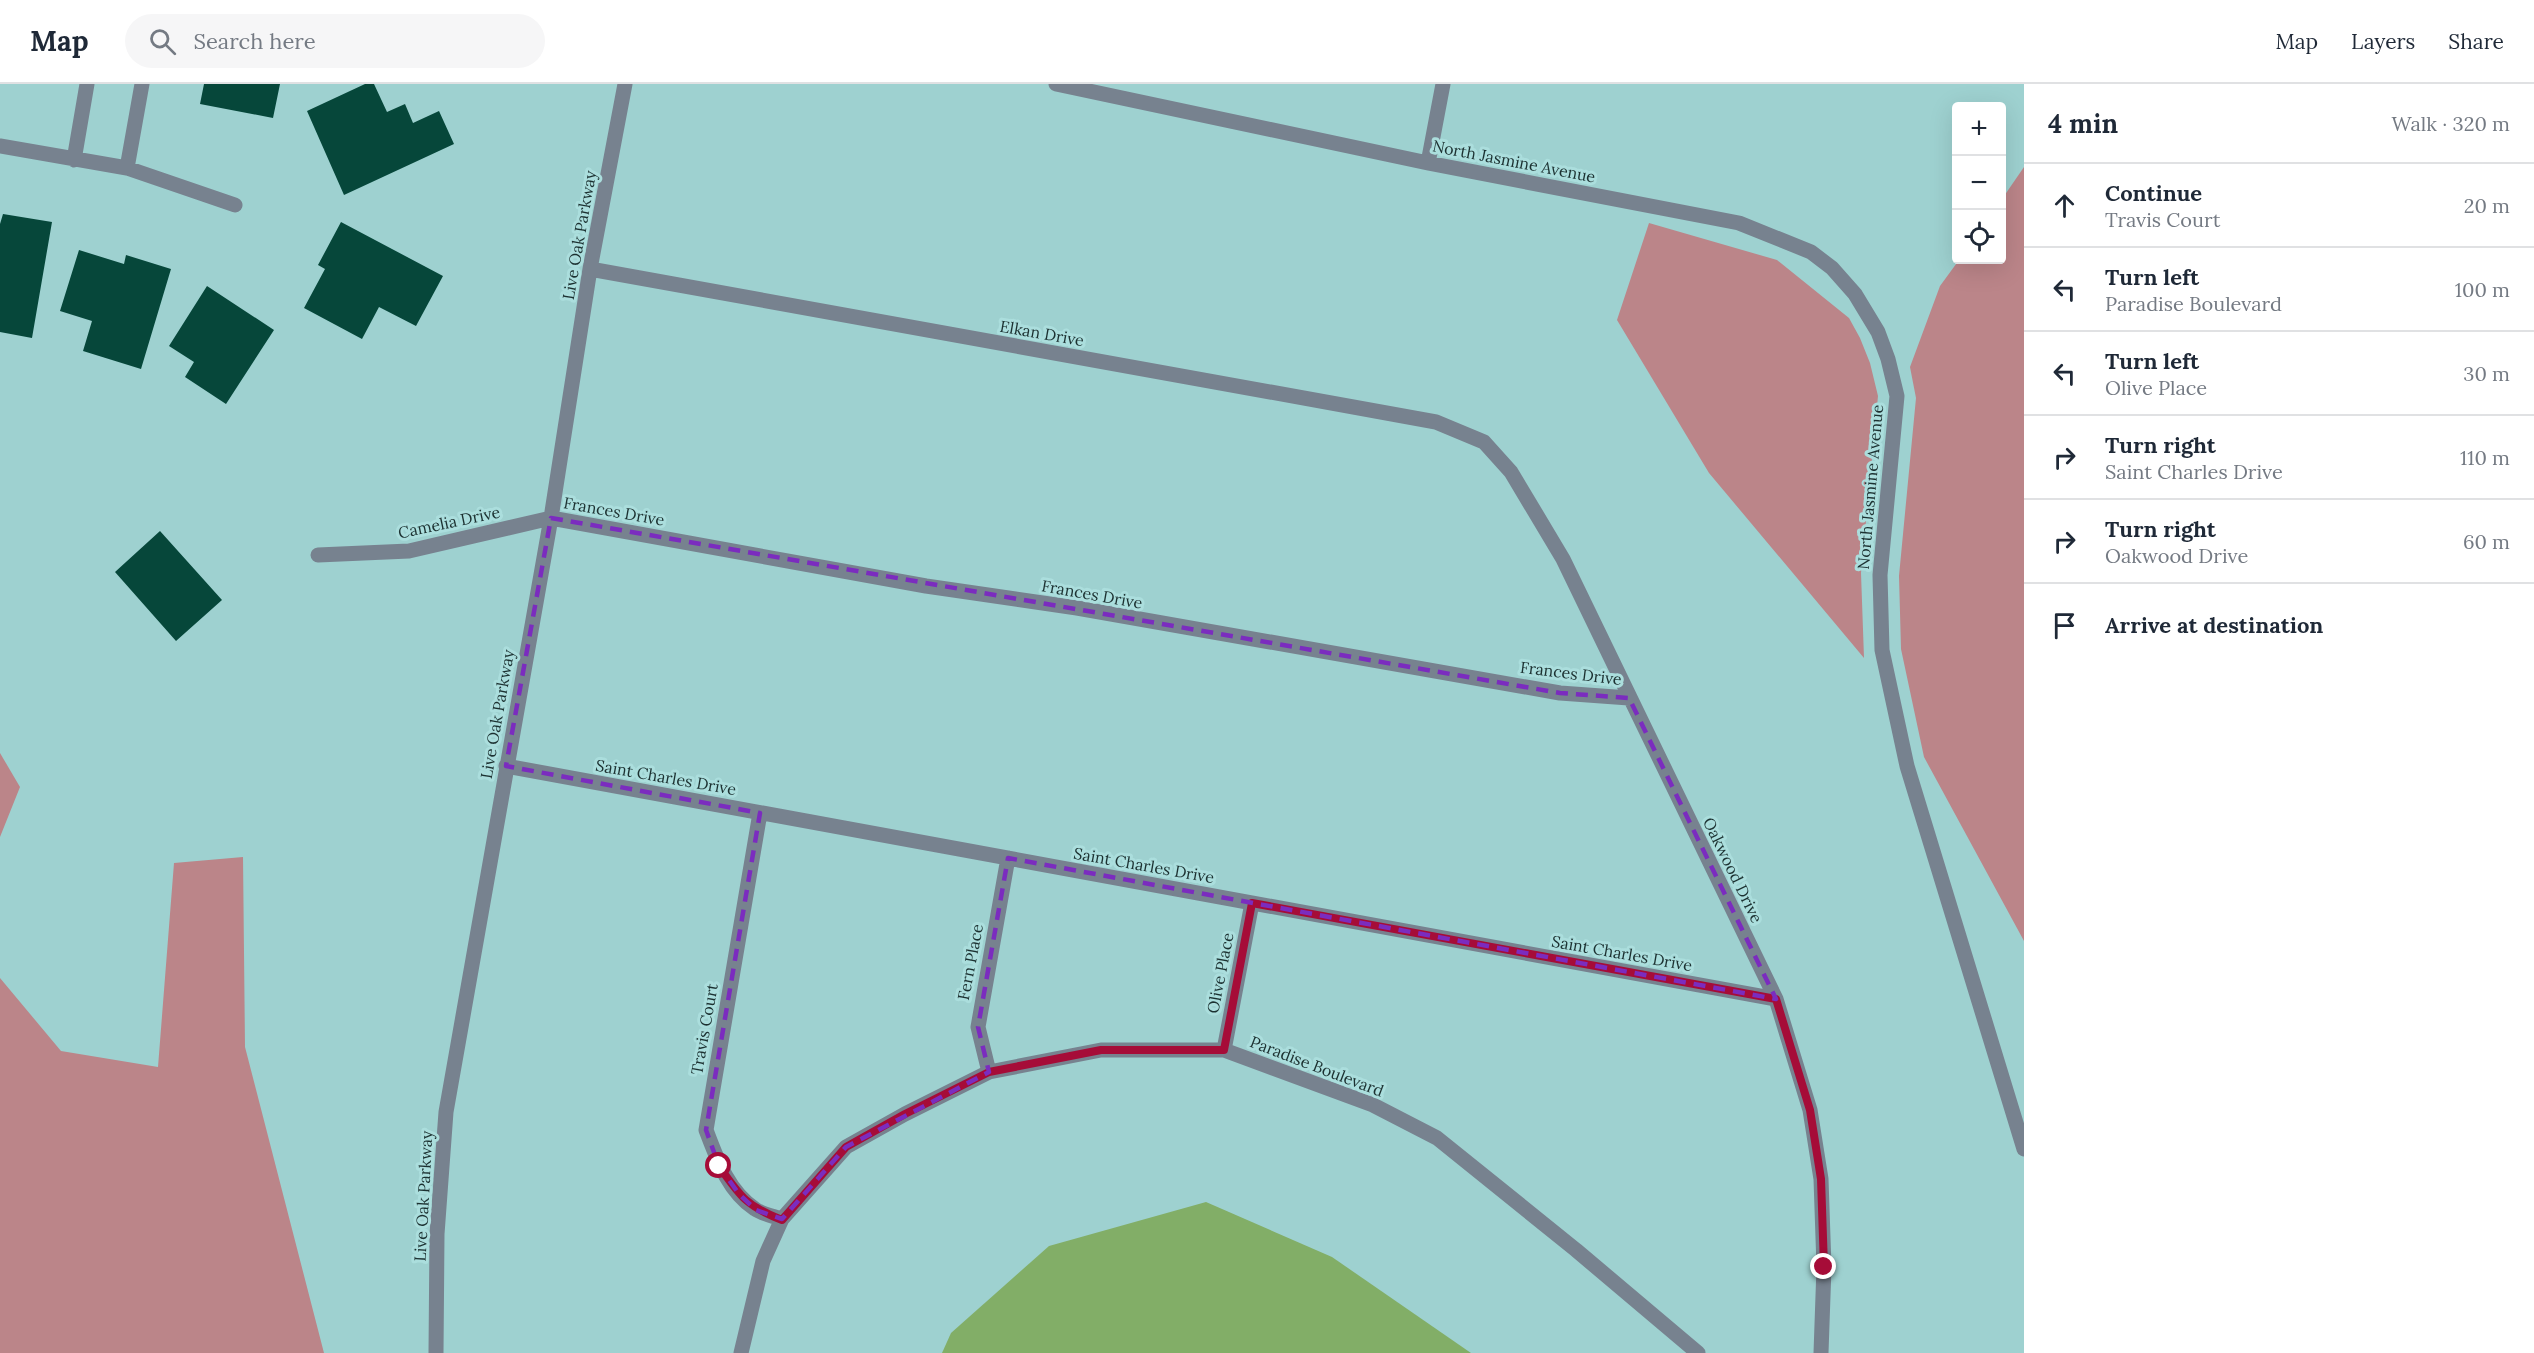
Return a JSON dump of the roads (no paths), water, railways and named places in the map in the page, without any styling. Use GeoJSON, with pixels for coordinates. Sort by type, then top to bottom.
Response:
{"type":"FeatureCollection","features":[{"type":"Feature","properties":{"kind":"street"},"geometry":{"type":"LineString","coordinates":[[74,160],[87,84]]}},
{"type":"Feature","properties":{"kind":"street"},"geometry":{"type":"LineString","coordinates":[[127,168],[142,84]]}},
{"type":"Feature","properties":{"kind":"street","name":"Live Oak Parkway"},"geometry":{"type":"LineString","coordinates":[[436,1353],[437,1234],[446,1112],[551,518],[590,269],[625,84]]}},
{"type":"Feature","properties":{"kind":"street","name":"North Jasmine Avenue"},"geometry":{"type":"LineString","coordinates":[[1056,84],[1428,163],[1738,223],[1811,252],[1832,268],[1856,294],[1878,332],[1888,359],[1897,396],[1880,575],[1882,650],[1888,682],[1907,766],[2024,1149]]}},
{"type":"Feature","properties":{"kind":"street"},"geometry":{"type":"LineString","coordinates":[[1428,163],[1443,84]]}},
{"type":"Feature","properties":{"kind":"street"},"geometry":{"type":"LineString","coordinates":[[0,146],[127,168],[235,205]]}},
{"type":"Feature","properties":{"kind":"street","name":"Elkan Drive"},"geometry":{"type":"LineString","coordinates":[[590,269],[1436,422],[1484,442]]}},
{"type":"Feature","properties":{"kind":"street","name":"Oakwood Drive"},"geometry":{"type":"LineString","coordinates":[[1484,442],[1511,472],[1563,559],[1776,999],[1810,1110],[1821,1179],[1824,1267],[1821,1353]]}},
{"type":"Feature","properties":{"kind":"street","name":"Camelia Drive"},"geometry":{"type":"LineString","coordinates":[[318,555],[410,551],[551,518]]}},
{"type":"Feature","properties":{"kind":"street","name":"Frances Drive"},"geometry":{"type":"LineString","coordinates":[[551,518],[926,586],[1077,608],[1549,691],[1629,698]]}},
{"type":"Feature","properties":{"kind":"street","name":"Saint Charles Drive"},"geometry":{"type":"LineString","coordinates":[[506,766],[1776,999]]}},
{"type":"Feature","properties":{"kind":"street","name":"Travis Court"},"geometry":{"type":"LineString","coordinates":[[760,813],[706,1130],[719,1166],[739,1194],[756,1210],[782,1220]]}},
{"type":"Feature","properties":{"kind":"street","name":"Fern Place"},"geometry":{"type":"LineString","coordinates":[[989,1072],[978,1027],[1008,858]]}},
{"type":"Feature","properties":{"kind":"street","name":"Olive Place"},"geometry":{"type":"LineString","coordinates":[[1224,1050],[1252,903]]}},
{"type":"Feature","properties":{"kind":"street","name":"Paradise Boulevard"},"geometry":{"type":"LineString","coordinates":[[741,1353],[763,1261],[782,1220],[846,1147],[905,1114],[989,1072],[1101,1050],[1224,1050],[1373,1105],[1437,1138],[1576,1250],[1698,1353]]}}]}
